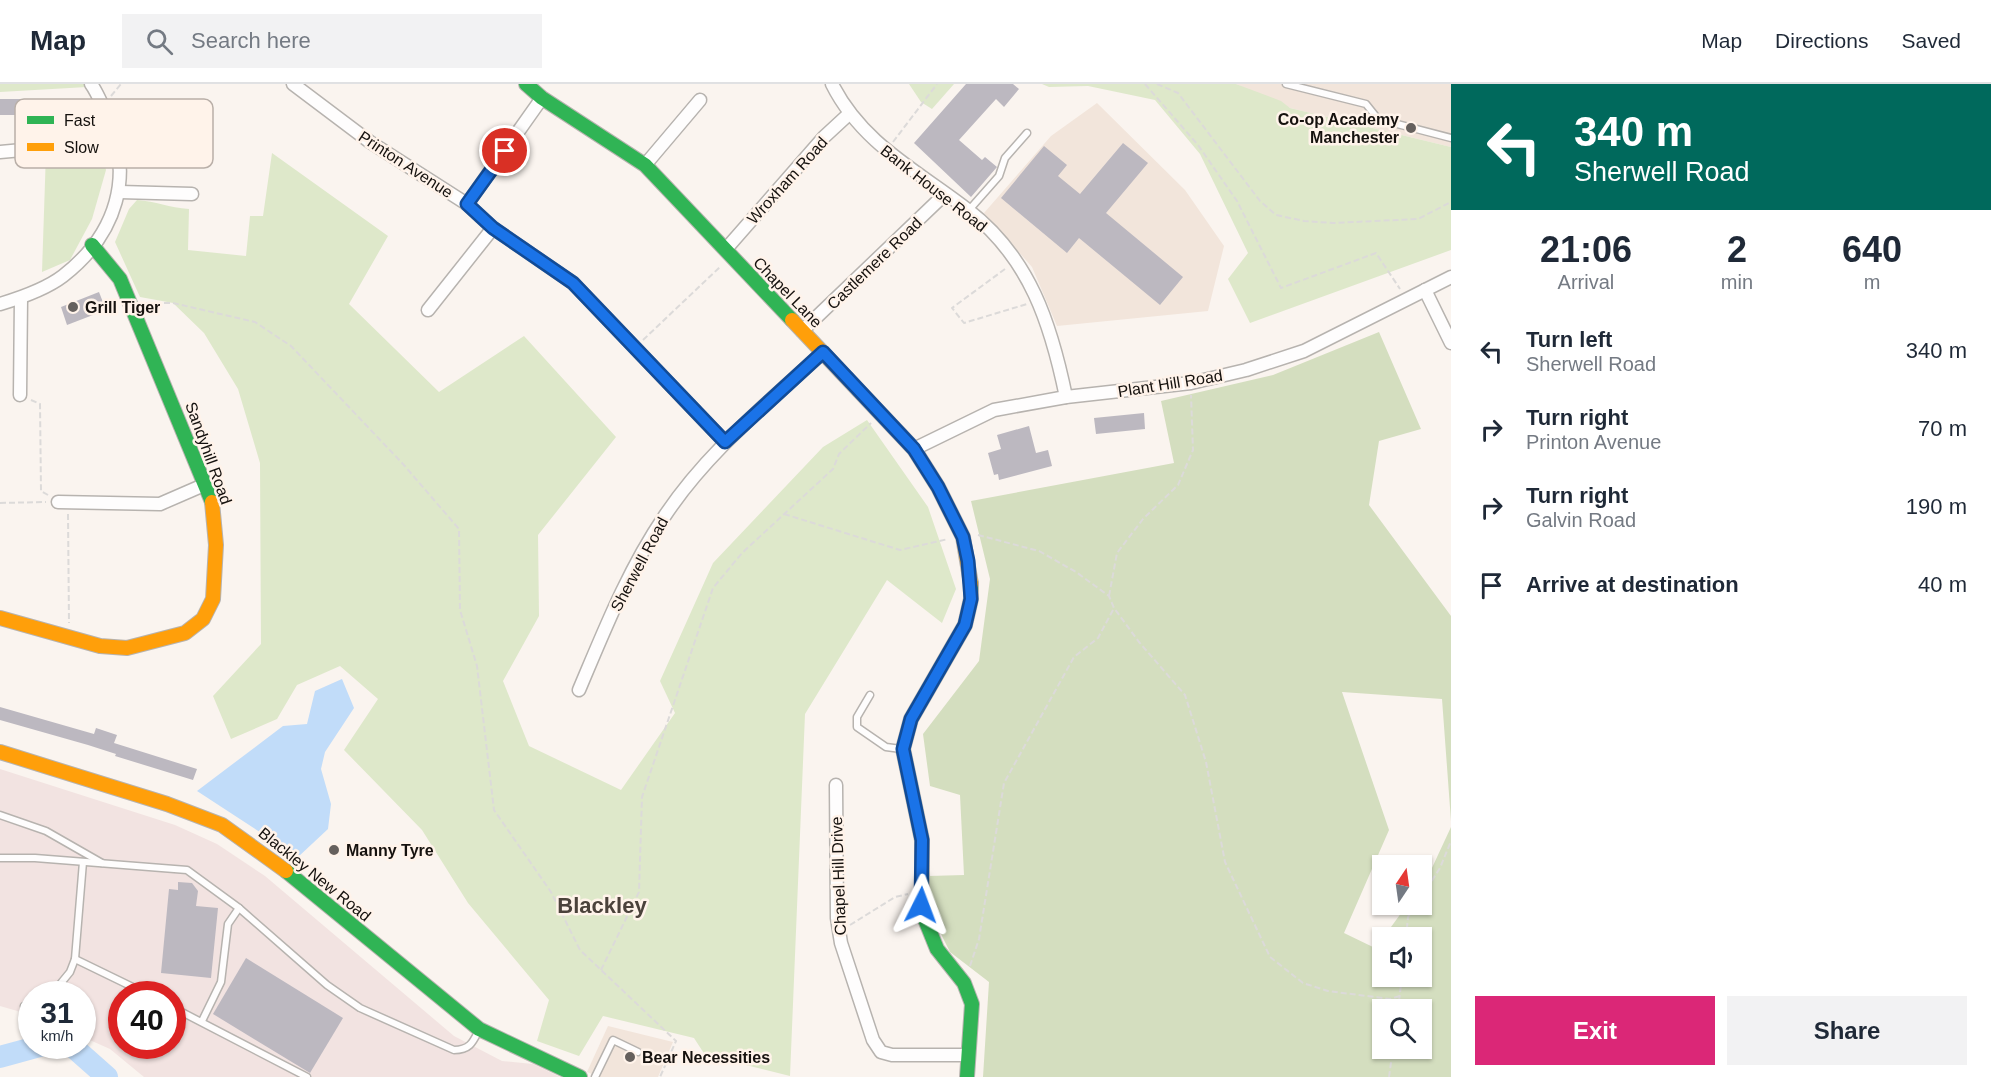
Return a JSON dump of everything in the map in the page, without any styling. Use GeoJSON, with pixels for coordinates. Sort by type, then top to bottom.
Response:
{"type":"FeatureCollection","features":[{"type":"Feature","properties":{"kind":"street"},"geometry":{"type":"LineString","coordinates":[[91,84],[98,99]]}},
{"type":"Feature","properties":{"kind":"street","name":"Printon Avenue"},"geometry":{"type":"LineString","coordinates":[[293,84],[370,142],[467,204],[493,228],[573,283],[636,346],[725,442]]}},
{"type":"Feature","properties":{"kind":"street","name":"Chapel Lane"},"geometry":{"type":"LineString","coordinates":[[526,84],[542,98],[645,165],[914,449],[938,487],[963,537],[970,583],[968,613],[956,643],[911,719],[903,749],[922,833],[921,912],[937,949],[964,983],[972,1004],[967,1077]]}},
{"type":"Feature","properties":{"kind":"street","name":"Bank House Road"},"geometry":{"type":"LineString","coordinates":[[832,84],[864,131],[885,152],[969,210],[1016,261],[1039,300],[1055,340],[1066,396]]}},
{"type":"Feature","properties":{"kind":"street"},"geometry":{"type":"LineString","coordinates":[[467,204],[542,98]]}},
{"type":"Feature","properties":{"kind":"street"},"geometry":{"type":"LineString","coordinates":[[645,165],[700,100]]}},
{"type":"Feature","properties":{"kind":"street","name":"Wroxham Road"},"geometry":{"type":"LineString","coordinates":[[729,253],[824,137],[850,113]]}},
{"type":"Feature","properties":{"kind":"street"},"geometry":{"type":"LineString","coordinates":[[0,152],[15,151]]}},
{"type":"Feature","properties":{"kind":"street"},"geometry":{"type":"LineString","coordinates":[[0,304],[21,298],[62,276],[92,246],[106,224],[120,192],[121,168]]}},
{"type":"Feature","properties":{"kind":"street"},"geometry":{"type":"LineString","coordinates":[[120,192],[192,194]]}},
{"type":"Feature","properties":{"kind":"street","name":"Castlemere Road"},"geometry":{"type":"LineString","coordinates":[[802,331],[945,194]]}},
{"type":"Feature","properties":{"kind":"street"},"geometry":{"type":"LineString","coordinates":[[428,310],[493,228]]}},
{"type":"Feature","properties":{"kind":"street","name":"Sandyhill Road"},"geometry":{"type":"LineString","coordinates":[[0,618],[100,646],[138,647],[174,638],[194,628],[203,619],[213,599],[216,576],[215,514],[206,484],[120,279],[92,246]]}},
{"type":"Feature","properties":{"kind":"street","name":"Plant Hill Road"},"geometry":{"type":"LineString","coordinates":[[914,449],[994,410],[1066,396],[1191,383],[1246,370],[1304,351],[1451,277]]}},
{"type":"Feature","properties":{"kind":"street"},"geometry":{"type":"LineString","coordinates":[[1425,290],[1451,343]]}},
{"type":"Feature","properties":{"kind":"street"},"geometry":{"type":"LineString","coordinates":[[20,394],[21,298]]}},
{"type":"Feature","properties":{"kind":"street","name":"Sherwell Road"},"geometry":{"type":"LineString","coordinates":[[579,690],[635,564],[664,516],[725,442],[823,352]]}},
{"type":"Feature","properties":{"kind":"street"},"geometry":{"type":"LineString","coordinates":[[63,502],[160,504],[206,484]]}},
{"type":"Feature","properties":{"kind":"street","name":"Blackley New Road"},"geometry":{"type":"LineString","coordinates":[[0,752],[197,814],[239,835],[271,858],[479,1029],[580,1077]]}},
{"type":"Feature","properties":{"kind":"street","name":"Chapel Hill Drive"},"geometry":{"type":"LineString","coordinates":[[836,785],[837,918],[841,943],[873,1040],[881,1052],[911,1056],[968,1055]]}},
{"type":"Feature","properties":{"kind":"lane"},"geometry":{"type":"LineString","coordinates":[[1286,84],[1366,104],[1378,119],[1451,138]]}},
{"type":"Feature","properties":{"kind":"lane"},"geometry":{"type":"LineString","coordinates":[[969,210],[999,176],[1005,158],[1027,133]]}},
{"type":"Feature","properties":{"kind":"lane"},"geometry":{"type":"LineString","coordinates":[[870,695],[857,717],[857,727],[886,747],[903,749]]}},
{"type":"Feature","properties":{"kind":"lane"},"geometry":{"type":"LineString","coordinates":[[0,815],[46,831],[104,864]]}},
{"type":"Feature","properties":{"kind":"lane"},"geometry":{"type":"LineString","coordinates":[[0,858],[187,870],[240,908],[327,985],[360,1008],[454,1050],[467,1049],[471,1046],[479,1029]]}},
{"type":"Feature","properties":{"kind":"lane"},"geometry":{"type":"LineString","coordinates":[[63,981],[70,972],[75,959],[83,862]]}},
{"type":"Feature","properties":{"kind":"lane"},"geometry":{"type":"LineString","coordinates":[[202,1021],[222,982],[228,924],[240,908]]}},
{"type":"Feature","properties":{"kind":"lane"},"geometry":{"type":"LineString","coordinates":[[75,959],[120,981]]}},
{"type":"Feature","properties":{"kind":"lane"},"geometry":{"type":"LineString","coordinates":[[186,1014],[307,1077]]}},
{"type":"Feature","properties":{"kind":"lane"},"geometry":{"type":"LineString","coordinates":[[595,1077],[613,1040],[638,1052]]}},
{"type":"Feature","properties":{"kind":"path"},"geometry":{"type":"LineString","coordinates":[[885,152],[937,84]]}},
{"type":"Feature","properties":{"kind":"path"},"geometry":{"type":"LineString","coordinates":[[1145,84],[1198,145],[1237,201],[1281,288],[1376,253],[1407,299]]}},
{"type":"Feature","properties":{"kind":"path"},"geometry":{"type":"LineString","coordinates":[[1157,84],[1178,93],[1260,201],[1276,215],[1304,221],[1333,223],[1418,219],[1451,202]]}},
{"type":"Feature","properties":{"kind":"path"},"geometry":{"type":"LineString","coordinates":[[636,346],[729,253]]}},
{"type":"Feature","properties":{"kind":"path"},"geometry":{"type":"LineString","coordinates":[[1016,261],[952,308],[964,323],[1039,300]]}},
{"type":"Feature","properties":{"kind":"path"},"geometry":{"type":"LineString","coordinates":[[131,303],[173,303],[214,310],[255,322],[291,346],[403,464],[459,529],[460,610],[477,666],[494,810],[551,892],[580,950],[676,1041],[660,1077]]}},
{"type":"Feature","properties":{"kind":"path"},"geometry":{"type":"LineString","coordinates":[[1109,596],[1117,553],[1143,519],[1178,485],[1192,450],[1191,383]]}},
{"type":"Feature","properties":{"kind":"path"},"geometry":{"type":"LineString","coordinates":[[20,394],[40,404],[41,491],[63,502]]}},
{"type":"Feature","properties":{"kind":"path"},"geometry":{"type":"LineString","coordinates":[[601,970],[639,892],[642,797],[713,588],[742,553],[832,469],[839,454],[882,413]]}},
{"type":"Feature","properties":{"kind":"path"},"geometry":{"type":"LineString","coordinates":[[0,503],[63,502]]}},
{"type":"Feature","properties":{"kind":"path"},"geometry":{"type":"LineString","coordinates":[[63,502],[67,637]]}},
{"type":"Feature","properties":{"kind":"path"},"geometry":{"type":"LineString","coordinates":[[784,514],[900,550],[982,535],[1039,551],[1076,572],[1109,596],[1114,608],[1185,694],[1206,762],[1224,862],[1270,957],[1303,983],[1328,991],[1390,999],[1400,996]]}},
{"type":"Feature","properties":{"kind":"path"},"geometry":{"type":"LineString","coordinates":[[964,983],[979,939],[1004,783],[1074,657],[1098,638],[1114,608]]}},
{"type":"Feature","properties":{"kind":"path"},"geometry":{"type":"LineString","coordinates":[[1432,880],[1440,868],[1451,841]]}},
{"type":"Feature","properties":{"kind":"path"},"geometry":{"type":"LineString","coordinates":[[841,943],[849,926],[895,897],[921,894]]}},
{"type":"Feature","properties":{"kind":"path"},"geometry":{"type":"LineString","coordinates":[[1400,999],[1401,987]]}},
{"type":"Feature","properties":{"kind":"path"},"geometry":{"type":"LineString","coordinates":[[1389,1077],[1391,1059]]}},
{"type":"Feature","properties":{"kind":"shaded area","name":"Co-op Academy Manchester"},"geometry":{"type":"Polygon","coordinates":[[[1236,84],[1451,84],[1451,147],[1290,108],[1236,84]]]}},
{"type":"Feature","properties":{"kind":"shaded area"},"geometry":{"type":"Polygon","coordinates":[[[1097,103],[1185,190],[1224,246],[1208,311],[1057,326],[1032,267],[984,213],[1051,136],[1097,103]]]}},
{"type":"Feature","properties":{"kind":"shaded area"},"geometry":{"type":"Polygon","coordinates":[[[0,769],[175,825],[217,844],[265,876],[454,1036],[502,1061],[533,1064],[560,1077],[144,1077],[122,1059],[186,1059],[186,981],[108,981],[108,1048],[96,1043],[96,981],[18,981],[18,1011],[0,1006],[0,769]]]}},
{"type":"Feature","properties":{"kind":"shaded area","name":"Bear Necessities"},"geometry":{"type":"Polygon","coordinates":[[[608,1026],[673,1042],[658,1077],[600,1077],[587,1072],[608,1026]]]}},
{"type":"Feature","properties":{"kind":"green space"},"geometry":{"type":"Polygon","coordinates":[[[0,84],[84,84],[87,87],[0,92],[0,84]]]}},
{"type":"Feature","properties":{"kind":"green space"},"geometry":{"type":"Polygon","coordinates":[[[909,84],[954,84],[932,109],[921,102],[909,84]]]}},
{"type":"Feature","properties":{"kind":"green space"},"geometry":{"type":"Polygon","coordinates":[[[1042,84],[1236,84],[1281,101],[1290,108],[1451,147],[1451,250],[1250,323],[1228,279],[1248,253],[1200,154],[1155,100],[1088,86],[1049,87],[1042,84]]]}},
{"type":"Feature","properties":{"kind":"green space"},"geometry":{"type":"Polygon","coordinates":[[[272,153],[388,236],[349,304],[439,392],[524,336],[616,437],[538,535],[539,616],[503,681],[529,746],[621,790],[675,713],[660,681],[713,563],[823,447],[867,420],[928,507],[956,589],[942,623],[887,580],[805,714],[790,1076],[705,1055],[694,1038],[603,1016],[579,1056],[537,1041],[549,1000],[468,903],[422,830],[344,750],[378,699],[340,666],[297,685],[277,719],[231,739],[213,696],[261,644],[260,463],[238,389],[204,333],[173,303],[140,297],[115,242],[129,209],[137,200],[189,209],[188,250],[246,256],[250,216],[263,216],[272,153]]]}},
{"type":"Feature","properties":{"kind":"green space"},"geometry":{"type":"Polygon","coordinates":[[[45,168],[106,168],[92,219],[70,260],[42,272],[45,168]]]}},
{"type":"Feature","properties":{"kind":"green space"},"geometry":{"type":"Polygon","coordinates":[[[1379,332],[1421,429],[1379,441],[1369,505],[1451,616],[1451,821],[1442,699],[1342,692],[1389,830],[1378,855],[1372,855],[1372,869],[1344,933],[1372,947],[1372,987],[1432,987],[1432,927],[1391,927],[1400,915],[1432,915],[1432,868],[1451,827],[1451,1077],[983,1077],[989,982],[950,952],[932,916],[929,876],[964,875],[960,795],[930,786],[923,734],[979,661],[990,579],[971,501],[1174,463],[1161,401],[1273,375],[1379,332]]]}},
{"type":"Feature","properties":{"kind":"water"},"geometry":{"type":"Polygon","coordinates":[[[342,679],[354,708],[325,752],[321,769],[331,804],[328,829],[298,857],[197,791],[283,726],[307,724],[315,691],[342,679]]]}},
{"type":"Feature","properties":{"kind":"building"},"geometry":{"type":"Polygon","coordinates":[[[966,84],[1013,84],[1019,89],[1004,107],[996,99],[959,140],[982,160],[985,157],[997,167],[971,197],[914,143],[966,84]]]}},
{"type":"Feature","properties":{"kind":"building"},"geometry":{"type":"Polygon","coordinates":[[[0,99],[15,99],[15,115],[0,115],[0,99]]]}},
{"type":"Feature","properties":{"kind":"building"},"geometry":{"type":"Polygon","coordinates":[[[1123,143],[1148,163],[1106,213],[1183,277],[1160,305],[1079,238],[1067,253],[1001,198],[1044,146],[1067,165],[1058,176],[1080,194],[1123,143]]]}},
{"type":"Feature","properties":{"kind":"building"},"geometry":{"type":"Polygon","coordinates":[[[99,292],[106,310],[67,325],[61,307],[99,292]]]}},
{"type":"Feature","properties":{"kind":"building"},"geometry":{"type":"Polygon","coordinates":[[[1144,413],[1145,429],[1096,434],[1094,418],[1144,413]]]}},
{"type":"Feature","properties":{"kind":"building"},"geometry":{"type":"Polygon","coordinates":[[[1029,426],[1036,453],[1048,450],[1052,466],[999,480],[998,474],[994,475],[988,453],[1001,449],[997,435],[1029,426]]]}},
{"type":"Feature","properties":{"kind":"building"},"geometry":{"type":"Polygon","coordinates":[[[0,707],[94,734],[96,728],[117,735],[114,743],[197,769],[193,780],[115,756],[116,754],[88,745],[0,720],[0,707]]]}},
{"type":"Feature","properties":{"kind":"building"},"geometry":{"type":"Polygon","coordinates":[[[178,882],[192,883],[198,891],[196,906],[218,908],[211,978],[161,973],[169,889],[178,890],[178,882]]]}},
{"type":"Feature","properties":{"kind":"building"},"geometry":{"type":"Polygon","coordinates":[[[246,958],[343,1018],[310,1073],[213,1014],[246,958]]]}},
{"type":"Feature","properties":{"kind":"waterway"},"geometry":{"type":"LineString","coordinates":[[0,1057],[18,1052]]}},
{"type":"Feature","properties":{"kind":"waterway"},"geometry":{"type":"LineString","coordinates":[[87,1059],[107,1077]]}},
{"type":"Feature","properties":{"kind":"traffic: fast"},"geometry":{"type":"LineString","coordinates":[[526,84],[542,98],[645,165],[792,320]]}},
{"type":"Feature","properties":{"kind":"traffic: fast"},"geometry":{"type":"LineString","coordinates":[[92,245],[120,279],[212,502]]}},
{"type":"Feature","properties":{"kind":"traffic: fast"},"geometry":{"type":"LineString","coordinates":[[967,1077],[972,1004],[964,983],[937,949],[922,912],[922,840],[903,749],[911,719],[965,625],[971,599],[971,584]]}},
{"type":"Feature","properties":{"kind":"traffic: fast"},"geometry":{"type":"LineString","coordinates":[[286,871],[479,1029],[580,1077]]}},
{"type":"Feature","properties":{"kind":"traffic: slow"},"geometry":{"type":"LineString","coordinates":[[792,320],[914,449],[938,487],[963,537],[971,584]]}},
{"type":"Feature","properties":{"kind":"traffic: slow"},"geometry":{"type":"LineString","coordinates":[[0,618],[100,646],[127,648],[185,633],[203,619],[213,599],[216,545],[212,502]]}},
{"type":"Feature","properties":{"kind":"traffic: slow"},"geometry":{"type":"LineString","coordinates":[[0,752],[167,804],[222,825],[286,871]]}},
{"type":"Feature","properties":{"kind":"place","name":"Co-op Academy Manchester"},"geometry":{"type":"Point","coordinates":[1411,128]}},
{"type":"Feature","properties":{"kind":"place","name":"Grill Tiger"},"geometry":{"type":"Point","coordinates":[73,307]}},
{"type":"Feature","properties":{"kind":"place","name":"Manny Tyre"},"geometry":{"type":"Point","coordinates":[334,850]}},
{"type":"Feature","properties":{"kind":"place","name":"Bear Necessities"},"geometry":{"type":"Point","coordinates":[630,1057]}},
{"type":"Feature","properties":{"kind":"district","name":"Blackley"},"geometry":{"type":"Point","coordinates":[602,905]}},
{"type":"Feature","properties":{"kind":"route"},"geometry":{"type":"LineString","coordinates":[[505,151],[467,204],[493,228],[573,283],[636,346],[725,442],[823,352],[914,449],[938,487],[963,537],[968,561],[971,599],[965,625],[911,719],[903,749],[921,825],[923,858],[921,905]]}}]}
